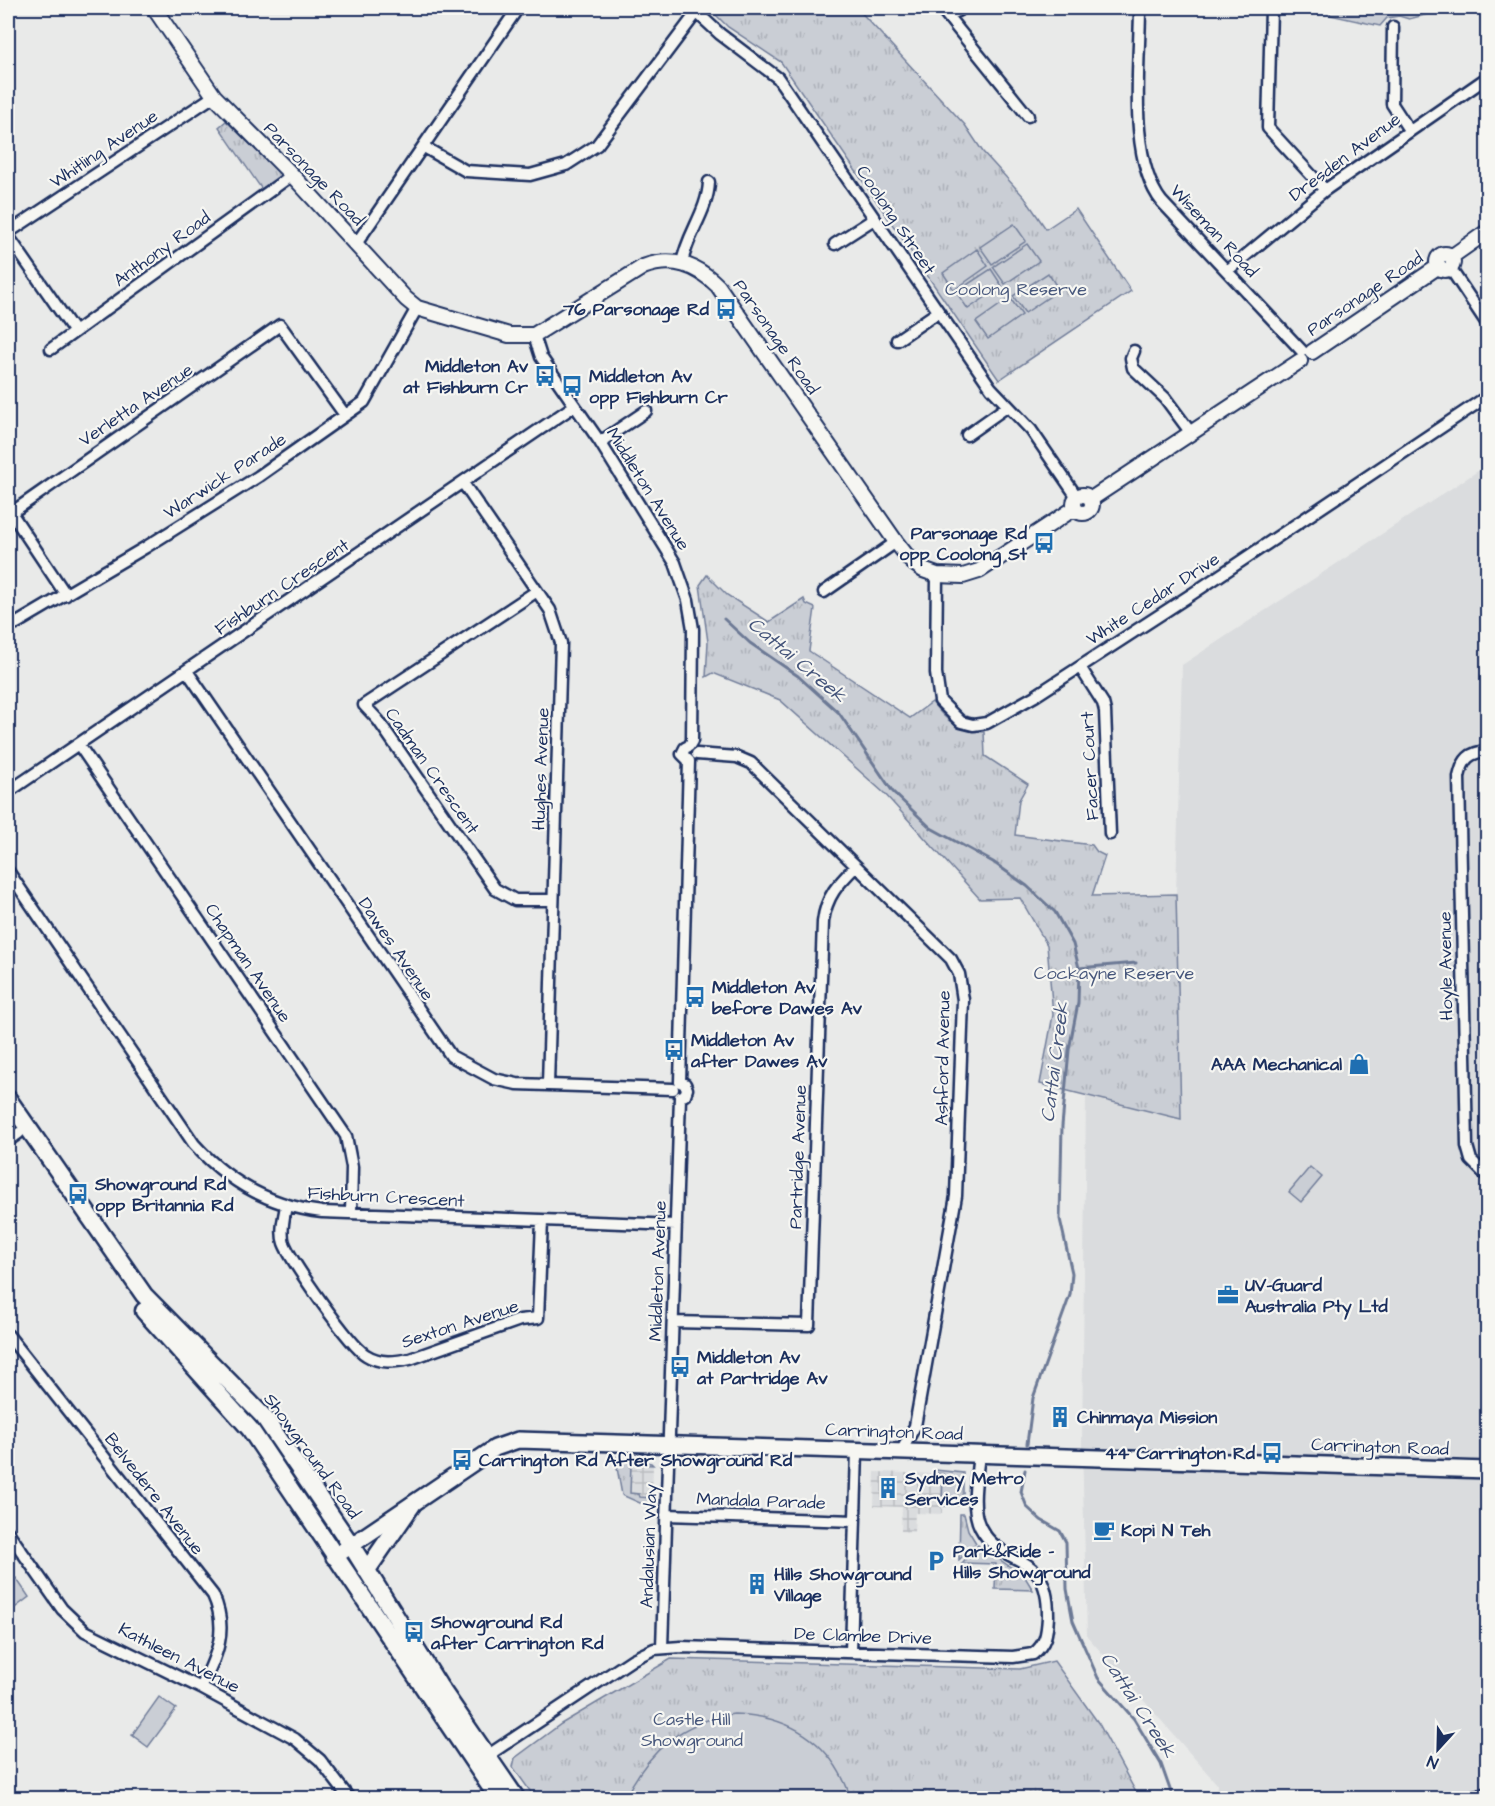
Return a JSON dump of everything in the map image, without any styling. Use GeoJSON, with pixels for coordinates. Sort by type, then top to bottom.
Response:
{"type":"FeatureCollection","features":[{"type":"Feature","properties":{"kind":"main road","name":"Showground Road"},"geometry":{"type":"LineString","coordinates":[[8,1099],[124,1269],[169,1322],[264,1418],[368,1570],[440,1686],[481,1761],[498,1798]]}},
{"type":"Feature","properties":{"kind":"main road","name":"Showground Road"},"geometry":{"type":"LineString","coordinates":[[8,1116],[13,1137],[135,1301],[250,1429],[334,1557],[481,1761],[516,1798]]}},
{"type":"Feature","properties":{"kind":"main road","name":"Carrington Road"},"geometry":{"type":"LineString","coordinates":[[334,1557],[495,1448],[512,1441],[538,1439],[1488,1470]]}},
{"type":"Feature","properties":{"kind":"main road"},"geometry":{"type":"LineString","coordinates":[[368,1570],[412,1505]]}},
{"type":"Feature","properties":{"kind":"street","name":"Parsonage Road"},"geometry":{"type":"LineString","coordinates":[[154,8],[214,96],[292,175],[406,299],[417,308],[509,335],[534,335]]}},
{"type":"Feature","properties":{"kind":"street"},"geometry":{"type":"LineString","coordinates":[[963,8],[945,12],[1028,116]]}},
{"type":"Feature","properties":{"kind":"street","name":"Wiseman Road"},"geometry":{"type":"LineString","coordinates":[[1140,8],[1141,153],[1145,170],[1162,202],[1305,355]]}},
{"type":"Feature","properties":{"kind":"street"},"geometry":{"type":"LineString","coordinates":[[1271,8],[1268,128],[1325,190]]}},
{"type":"Feature","properties":{"kind":"street"},"geometry":{"type":"LineString","coordinates":[[356,244],[424,147],[511,10]]}},
{"type":"Feature","properties":{"kind":"street"},"geometry":{"type":"LineString","coordinates":[[424,147],[466,171],[530,175],[566,165],[597,145],[694,10]]}},
{"type":"Feature","properties":{"kind":"street","name":"Coolong Street"},"geometry":{"type":"LineString","coordinates":[[694,10],[724,38],[775,73],[991,388],[1031,430],[1076,503]]}},
{"type":"Feature","properties":{"kind":"street"},"geometry":{"type":"LineString","coordinates":[[1393,27],[1392,104],[1409,130]]}},
{"type":"Feature","properties":{"kind":"street","name":"Dresden Avenue"},"geometry":{"type":"LineString","coordinates":[[1227,271],[1325,190],[1409,130],[1487,80]]}},
{"type":"Feature","properties":{"kind":"street","name":"Whitling Avenue"},"geometry":{"type":"LineString","coordinates":[[9,235],[214,96]]}},
{"type":"Feature","properties":{"kind":"street","name":"Anthony Road"},"geometry":{"type":"LineString","coordinates":[[51,349],[292,175]]}},
{"type":"Feature","properties":{"kind":"street"},"geometry":{"type":"LineString","coordinates":[[534,335],[644,267],[663,262],[682,263],[687,241],[707,198],[709,182]]}},
{"type":"Feature","properties":{"kind":"street"},"geometry":{"type":"LineString","coordinates":[[836,244],[874,219]]}},
{"type":"Feature","properties":{"kind":"street","name":"Parsonage Road"},"geometry":{"type":"LineString","coordinates":[[682,263],[697,269],[718,286],[911,561],[937,575],[963,576],[979,571],[1084,495],[1091,500],[1305,355],[1446,264],[1488,231]]}},
{"type":"Feature","properties":{"kind":"street"},"geometry":{"type":"LineString","coordinates":[[9,235],[74,331]]}},
{"type":"Feature","properties":{"kind":"street"},"geometry":{"type":"LineString","coordinates":[[1446,264],[1488,325]]}},
{"type":"Feature","properties":{"kind":"street","name":"Warwick Parade"},"geometry":{"type":"LineString","coordinates":[[8,625],[17,623],[66,595],[249,482],[364,402],[417,308]]}},
{"type":"Feature","properties":{"kind":"street"},"geometry":{"type":"LineString","coordinates":[[897,340],[938,312]]}},
{"type":"Feature","properties":{"kind":"street","name":"Verletta Avenue"},"geometry":{"type":"LineString","coordinates":[[9,510],[283,320],[345,415]]}},
{"type":"Feature","properties":{"kind":"street","name":"Middleton Avenue"},"geometry":{"type":"LineString","coordinates":[[534,335],[541,357],[600,442],[669,551],[688,600],[695,649],[678,1089],[674,1322],[669,1445]]}},
{"type":"Feature","properties":{"kind":"street"},"geometry":{"type":"LineString","coordinates":[[1134,351],[1131,358],[1133,368],[1165,398],[1191,433]]}},
{"type":"Feature","properties":{"kind":"street","name":"White Cedar Drive"},"geometry":{"type":"LineString","coordinates":[[937,575],[938,696],[948,713],[961,722],[980,725],[998,719],[1080,667],[1488,396]]}},
{"type":"Feature","properties":{"kind":"street","name":"Fishburn Crescent"},"geometry":{"type":"LineString","coordinates":[[8,792],[574,406]]}},
{"type":"Feature","properties":{"kind":"street"},"geometry":{"type":"LineString","coordinates":[[967,435],[1008,406]]}},
{"type":"Feature","properties":{"kind":"street"},"geometry":{"type":"LineString","coordinates":[[600,442],[646,411]]}},
{"type":"Feature","properties":{"kind":"street","name":"Hughes Avenue"},"geometry":{"type":"LineString","coordinates":[[463,483],[556,622],[561,643],[548,1085]]}},
{"type":"Feature","properties":{"kind":"street"},"geometry":{"type":"LineString","coordinates":[[9,510],[66,595]]}},
{"type":"Feature","properties":{"kind":"street"},"geometry":{"type":"LineString","coordinates":[[824,592],[896,542]]}},
{"type":"Feature","properties":{"kind":"street","name":"Cadman Crescent"},"geometry":{"type":"LineString","coordinates":[[537,591],[364,705],[378,720],[495,889],[515,900],[553,900]]}},
{"type":"Feature","properties":{"kind":"street","name":"Facer Court"},"geometry":{"type":"LineString","coordinates":[[1080,667],[1103,703],[1105,711],[1110,834]]}},
{"type":"Feature","properties":{"kind":"street","name":"Dawes Avenue"},"geometry":{"type":"LineString","coordinates":[[187,671],[451,1056],[494,1079],[517,1084],[678,1089]]}},
{"type":"Feature","properties":{"kind":"street","name":"Chapman Avenue"},"geometry":{"type":"LineString","coordinates":[[79,745],[346,1136],[352,1167],[351,1213]]}},
{"type":"Feature","properties":{"kind":"street","name":"Hoyle Avenue"},"geometry":{"type":"LineString","coordinates":[[1488,750],[1474,752],[1466,757],[1459,777],[1467,1146],[1471,1160],[1488,1177]]}},
{"type":"Feature","properties":{"kind":"street","name":"Ashford Avenue"},"geometry":{"type":"LineString","coordinates":[[692,754],[737,757],[751,763],[951,959],[962,987],[956,1196],[915,1426],[900,1452]]}},
{"type":"Feature","properties":{"kind":"street","name":"Partridge Avenue"},"geometry":{"type":"LineString","coordinates":[[674,1322],[809,1325],[823,922],[825,905],[832,890],[855,866]]}},
{"type":"Feature","properties":{"kind":"street","name":"Fishburn Crescent"},"geometry":{"type":"LineString","coordinates":[[8,871],[194,1144],[227,1176],[246,1188],[286,1206],[322,1212],[676,1225]]}},
{"type":"Feature","properties":{"kind":"street","name":"Sexton Avenue"},"geometry":{"type":"LineString","coordinates":[[286,1206],[283,1241],[292,1257],[346,1334],[364,1355],[393,1363],[520,1320],[538,1318],[542,1221]]}},
{"type":"Feature","properties":{"kind":"street","name":"Belvedere Avenue"},"geometry":{"type":"LineString","coordinates":[[8,1335],[213,1595],[222,1621],[222,1638],[217,1655],[201,1688]]}},
{"type":"Feature","properties":{"kind":"street","name":"Andalusian Way"},"geometry":{"type":"LineString","coordinates":[[662,1648],[669,1445]]}},
{"type":"Feature","properties":{"kind":"street"},"geometry":{"type":"LineString","coordinates":[[851,1652],[857,1451]]}},
{"type":"Feature","properties":{"kind":"street","name":"De Clambe Drive"},"geometry":{"type":"LineString","coordinates":[[481,1761],[633,1659],[662,1648],[1021,1657],[1033,1654],[1043,1644],[1047,1630],[1048,1602],[1043,1582],[1033,1569],[990,1540],[978,1522],[976,1506],[979,1454]]}},
{"type":"Feature","properties":{"kind":"street","name":"Mandala Parade"},"geometry":{"type":"LineString","coordinates":[[666,1515],[855,1521]]}},
{"type":"Feature","properties":{"kind":"street","name":"Kathleen Avenue"},"geometry":{"type":"LineString","coordinates":[[8,1532],[63,1609],[85,1631],[201,1688],[306,1746],[350,1798]]}},
{"type":"Feature","properties":{"kind":"street"},"geometry":{"type":"LineString","coordinates":[[1464,1798],[1488,1793]]}},
{"type":"Feature","properties":{"kind":"shaded area"},"geometry":{"type":"Polygon","coordinates":[[[1487,465],[1487,1798],[1216,1798],[1217,1784],[1087,1636],[1082,1445],[1086,1095],[1181,1118],[1176,894],[1182,665],[1487,465]]]}},
{"type":"Feature","properties":{"kind":"shaded area"},"geometry":{"type":"Polygon","coordinates":[[[631,1464],[653,1465],[652,1498],[630,1493],[631,1464]]]}},
{"type":"Feature","properties":{"kind":"shaded area"},"geometry":{"type":"Polygon","coordinates":[[[875,1472],[943,1474],[942,1514],[915,1513],[914,1532],[901,1531],[902,1507],[874,1506],[875,1472]]]}},
{"type":"Feature","properties":{"kind":"green space","name":"Coolong Reserve"},"geometry":{"type":"Polygon","coordinates":[[[709,8],[857,8],[965,125],[983,152],[1025,198],[1046,229],[1076,209],[1131,291],[999,380],[781,62],[728,27],[709,8]]]}},
{"type":"Feature","properties":{"kind":"green space"},"geometry":{"type":"Polygon","coordinates":[[[1330,8],[1452,8],[1409,19],[1399,16],[1387,18],[1380,26],[1330,15],[1330,8]]]}},
{"type":"Feature","properties":{"kind":"green space"},"geometry":{"type":"Polygon","coordinates":[[[226,121],[282,175],[263,191],[219,127],[226,121]]]}},
{"type":"Feature","properties":{"kind":"green space"},"geometry":{"type":"Polygon","coordinates":[[[1014,224],[1026,241],[992,264],[980,247],[1014,224]]]}},
{"type":"Feature","properties":{"kind":"green space"},"geometry":{"type":"Polygon","coordinates":[[[1027,244],[1039,261],[1005,284],[993,267],[1027,244]]]}},
{"type":"Feature","properties":{"kind":"green space"},"geometry":{"type":"Polygon","coordinates":[[[977,249],[988,266],[954,290],[943,273],[977,249]]]}},
{"type":"Feature","properties":{"kind":"green space"},"geometry":{"type":"Polygon","coordinates":[[[991,269],[1002,286],[968,309],[956,292],[991,269]]]}},
{"type":"Feature","properties":{"kind":"green space"},"geometry":{"type":"Polygon","coordinates":[[[1048,273],[1059,290],[1025,313],[1013,296],[1048,273]]]}},
{"type":"Feature","properties":{"kind":"green space"},"geometry":{"type":"Polygon","coordinates":[[[1010,298],[1022,315],[988,339],[976,322],[1010,298]]]}},
{"type":"Feature","properties":{"kind":"green space","name":"Cockayne Reserve"},"geometry":{"type":"Polygon","coordinates":[[[707,575],[727,595],[769,622],[804,599],[806,604],[815,608],[809,651],[910,718],[932,702],[954,724],[968,730],[984,732],[985,756],[1028,784],[1019,800],[1015,835],[1092,845],[1097,852],[1105,856],[1092,896],[1176,894],[1181,1119],[1040,1084],[1053,1015],[1047,945],[1020,898],[980,899],[884,793],[780,700],[713,673],[706,677],[708,642],[700,585],[707,575]]]}},
{"type":"Feature","properties":{"kind":"green space"},"geometry":{"type":"Polygon","coordinates":[[[1310,1167],[1322,1177],[1301,1202],[1289,1192],[1310,1167]]]}},
{"type":"Feature","properties":{"kind":"green space"},"geometry":{"type":"Polygon","coordinates":[[[615,1457],[653,1465],[631,1464],[630,1493],[652,1498],[651,1508],[622,1495],[615,1457]]]}},
{"type":"Feature","properties":{"kind":"green space"},"geometry":{"type":"Polygon","coordinates":[[[935,1470],[963,1473],[963,1505],[942,1506],[943,1474],[934,1473],[935,1470]]]}},
{"type":"Feature","properties":{"kind":"green space"},"geometry":{"type":"Polygon","coordinates":[[[960,1514],[964,1514],[968,1530],[976,1543],[959,1560],[960,1514]]]}},
{"type":"Feature","properties":{"kind":"green space"},"geometry":{"type":"Polygon","coordinates":[[[978,1545],[1025,1577],[1033,1590],[995,1589],[996,1564],[962,1563],[978,1545]]]}},
{"type":"Feature","properties":{"kind":"green space"},"geometry":{"type":"Polygon","coordinates":[[[16,1578],[29,1597],[8,1613],[8,1584],[16,1578]]]}},
{"type":"Feature","properties":{"kind":"green space","name":"Castle Hill Showground"},"geometry":{"type":"Polygon","coordinates":[[[671,1659],[1020,1669],[1054,1661],[1099,1724],[1139,1798],[535,1798],[513,1767],[515,1758],[561,1724],[671,1659]]]}},
{"type":"Feature","properties":{"kind":"green space"},"geometry":{"type":"Polygon","coordinates":[[[159,1697],[176,1709],[148,1747],[132,1735],[159,1697]]]}},
{"type":"Feature","properties":{"kind":"green space"},"geometry":{"type":"Polygon","coordinates":[[[734,1714],[774,1720],[807,1736],[833,1762],[851,1798],[625,1798],[644,1766],[668,1741],[698,1724],[734,1714]]]}},
{"type":"Feature","properties":{"kind":"waterway","name":"Cattai Creek"},"geometry":{"type":"LineString","coordinates":[[724,619],[750,643],[798,676],[839,713],[893,792],[931,828],[993,862],[1027,886],[1055,912],[1073,944],[1079,968],[1078,1003],[1069,1050],[1062,1126],[1060,1219],[1072,1273],[1070,1295],[1033,1398],[1027,1444]]}},
{"type":"Feature","properties":{"kind":"waterway"},"geometry":{"type":"LineString","coordinates":[[1079,968],[1136,963]]}},
{"type":"Feature","properties":{"kind":"waterway","name":"Cattai Creek"},"geometry":{"type":"LineString","coordinates":[[1025,1470],[1021,1492],[1027,1507],[1041,1520],[1060,1531],[1066,1542],[1067,1589],[1073,1621],[1098,1678],[1134,1719],[1161,1764],[1173,1798]]}},
{"type":"Feature","properties":{"kind":"place","name":"76 Parsonage Rd"},"geometry":{"type":"Point","coordinates":[726,309]}},
{"type":"Feature","properties":{"kind":"place","name":"Middleton Av at Fishburn Cr"},"geometry":{"type":"Point","coordinates":[545,376]}},
{"type":"Feature","properties":{"kind":"place","name":"Middleton Av opp Fishburn Cr"},"geometry":{"type":"Point","coordinates":[572,386]}},
{"type":"Feature","properties":{"kind":"place","name":"Parsonage Rd opp Coolong St"},"geometry":{"type":"Point","coordinates":[1044,543]}},
{"type":"Feature","properties":{"kind":"place","name":"Middleton Av before Dawes Av"},"geometry":{"type":"Point","coordinates":[695,997]}},
{"type":"Feature","properties":{"kind":"place","name":"Middleton Av after Dawes Av"},"geometry":{"type":"Point","coordinates":[674,1050]}},
{"type":"Feature","properties":{"kind":"place","name":"AAA Mechanical"},"geometry":{"type":"Point","coordinates":[1359,1064]}},
{"type":"Feature","properties":{"kind":"place","name":"Showground Rd opp Britannia Rd"},"geometry":{"type":"Point","coordinates":[78,1194]}},
{"type":"Feature","properties":{"kind":"place","name":"UV-Guard Australia Pty Ltd"},"geometry":{"type":"Point","coordinates":[1228,1295]}},
{"type":"Feature","properties":{"kind":"place","name":"Middleton Av at Partridge Av"},"geometry":{"type":"Point","coordinates":[680,1367]}},
{"type":"Feature","properties":{"kind":"place","name":"Chinmaya Mission"},"geometry":{"type":"Point","coordinates":[1060,1417]}},
{"type":"Feature","properties":{"kind":"place","name":"44 Carrington Rd"},"geometry":{"type":"Point","coordinates":[1272,1453]}},
{"type":"Feature","properties":{"kind":"place","name":"Carrington Rd After Showground Rd"},"geometry":{"type":"Point","coordinates":[462,1460]}},
{"type":"Feature","properties":{"kind":"place","name":"Sydney Metro Services"},"geometry":{"type":"Point","coordinates":[888,1488]}},
{"type":"Feature","properties":{"kind":"place","name":"Kopi N Teh"},"geometry":{"type":"Point","coordinates":[1104,1530]}},
{"type":"Feature","properties":{"kind":"place","name":"Park&Ride - Hills Showground"},"geometry":{"type":"Point","coordinates":[936,1561]}},
{"type":"Feature","properties":{"kind":"place","name":"Hills Showground Village"},"geometry":{"type":"Point","coordinates":[757,1584]}},
{"type":"Feature","properties":{"kind":"place","name":"Showground Rd after Carrington Rd"},"geometry":{"type":"Point","coordinates":[414,1632]}}]}
